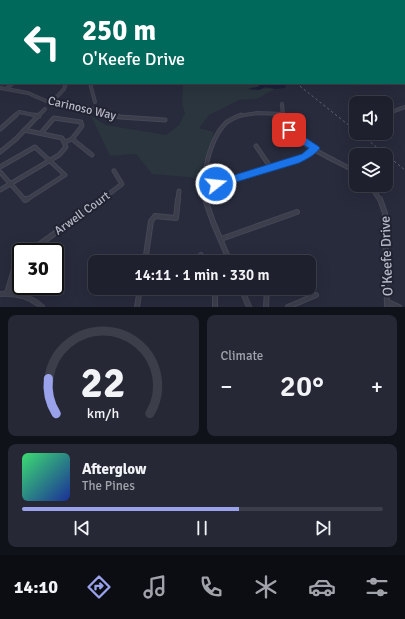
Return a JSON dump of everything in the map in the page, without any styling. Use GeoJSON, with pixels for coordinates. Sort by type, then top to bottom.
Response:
{"type":"FeatureCollection","features":[{"type":"Feature","properties":{"kind":"street"},"geometry":{"type":"LineString","coordinates":[[6,89],[12,84]]}},
{"type":"Feature","properties":{"kind":"street"},"geometry":{"type":"LineString","coordinates":[[52,102],[64,89],[66,84]]}},
{"type":"Feature","properties":{"kind":"street"},"geometry":{"type":"LineString","coordinates":[[90,84],[95,102]]}},
{"type":"Feature","properties":{"kind":"street","name":"Carinoso Way"},"geometry":{"type":"LineString","coordinates":[[0,88],[28,93],[52,102],[90,108],[109,115],[126,118],[165,120]]}},
{"type":"Feature","properties":{"kind":"street"},"geometry":{"type":"LineString","coordinates":[[282,104],[284,122],[292,133],[349,168]]}},
{"type":"Feature","properties":{"kind":"street"},"geometry":{"type":"LineString","coordinates":[[393,111],[405,107]]}},
{"type":"Feature","properties":{"kind":"street"},"geometry":{"type":"LineString","coordinates":[[0,146],[2,151],[39,116],[45,108]]}},
{"type":"Feature","properties":{"kind":"street"},"geometry":{"type":"LineString","coordinates":[[0,129],[19,112],[39,116]]}},
{"type":"Feature","properties":{"kind":"street"},"geometry":{"type":"LineString","coordinates":[[227,255],[209,210],[204,185],[207,161],[220,131],[227,123],[239,116],[252,113],[282,114]]}},
{"type":"Feature","properties":{"kind":"street"},"geometry":{"type":"LineString","coordinates":[[41,133],[54,118],[81,122],[82,126],[72,139],[65,142]]}},
{"type":"Feature","properties":{"kind":"street"},"geometry":{"type":"LineString","coordinates":[[0,190],[62,152],[66,146],[65,142],[60,137],[24,130]]}},
{"type":"Feature","properties":{"kind":"street"},"geometry":{"type":"LineString","coordinates":[[72,139],[92,155]]}},
{"type":"Feature","properties":{"kind":"street"},"geometry":{"type":"LineString","coordinates":[[256,146],[271,168]]}},
{"type":"Feature","properties":{"kind":"street"},"geometry":{"type":"LineString","coordinates":[[0,167],[35,147],[65,175],[25,200],[0,172]]}},
{"type":"Feature","properties":{"kind":"street"},"geometry":{"type":"LineString","coordinates":[[204,185],[221,183],[301,159],[315,148]]}},
{"type":"Feature","properties":{"kind":"street","name":"Arwell Court"},"geometry":{"type":"LineString","coordinates":[[41,243],[122,184],[114,171]]}},
{"type":"Feature","properties":{"kind":"street"},"geometry":{"type":"LineString","coordinates":[[146,255],[151,221],[155,216],[176,218],[179,191]]}},
{"type":"Feature","properties":{"kind":"street","name":"O'Keefe Drive"},"geometry":{"type":"LineString","coordinates":[[376,192],[385,213],[387,305]]}},
{"type":"Feature","properties":{"kind":"street"},"geometry":{"type":"LineString","coordinates":[[221,239],[297,212]]}},
{"type":"Feature","properties":{"kind":"street"},"geometry":{"type":"LineString","coordinates":[[7,293],[12,276]]}},
{"type":"Feature","properties":{"kind":"street"},"geometry":{"type":"LineString","coordinates":[[0,294],[16,293],[29,297],[42,307]]}},
{"type":"Feature","properties":{"kind":"street"},"geometry":{"type":"LineString","coordinates":[[137,307],[139,295]]}},
{"type":"Feature","properties":{"kind":"street"},"geometry":{"type":"LineString","coordinates":[[214,307],[215,295]]}},
{"type":"Feature","properties":{"kind":"street"},"geometry":{"type":"LineString","coordinates":[[244,295],[249,307]]}},
{"type":"Feature","properties":{"kind":"street"},"geometry":{"type":"LineString","coordinates":[[266,307],[267,295]]}},
{"type":"Feature","properties":{"kind":"street"},"geometry":{"type":"LineString","coordinates":[[288,307],[316,295]]}},
{"type":"Feature","properties":{"kind":"street"},"geometry":{"type":"LineString","coordinates":[[387,305],[399,307]]}},
{"type":"Feature","properties":{"kind":"shaded area"},"geometry":{"type":"Polygon","coordinates":[[[183,84],[262,84],[258,87],[249,88],[275,89],[257,99],[239,100],[209,115],[199,128],[214,132],[199,178],[152,174],[136,154],[110,156],[91,116],[106,125],[166,135],[179,125],[185,113],[182,104],[183,84]]]}},
{"type":"Feature","properties":{"kind":"water"},"geometry":{"type":"Polygon","coordinates":[[[262,84],[286,85],[285,88],[275,89],[266,87],[259,90],[247,89],[257,87],[262,84]]]}},
{"type":"Feature","properties":{"kind":"railway"},"geometry":{"type":"LineString","coordinates":[[297,84],[349,125]]}},
{"type":"Feature","properties":{"kind":"railway"},"geometry":{"type":"LineString","coordinates":[[368,140],[405,170]]}},
{"type":"Feature","properties":{"kind":"route"},"geometry":{"type":"LineString","coordinates":[[216,184],[234,180],[296,160],[309,154],[315,148],[298,138],[289,130]]}}]}
